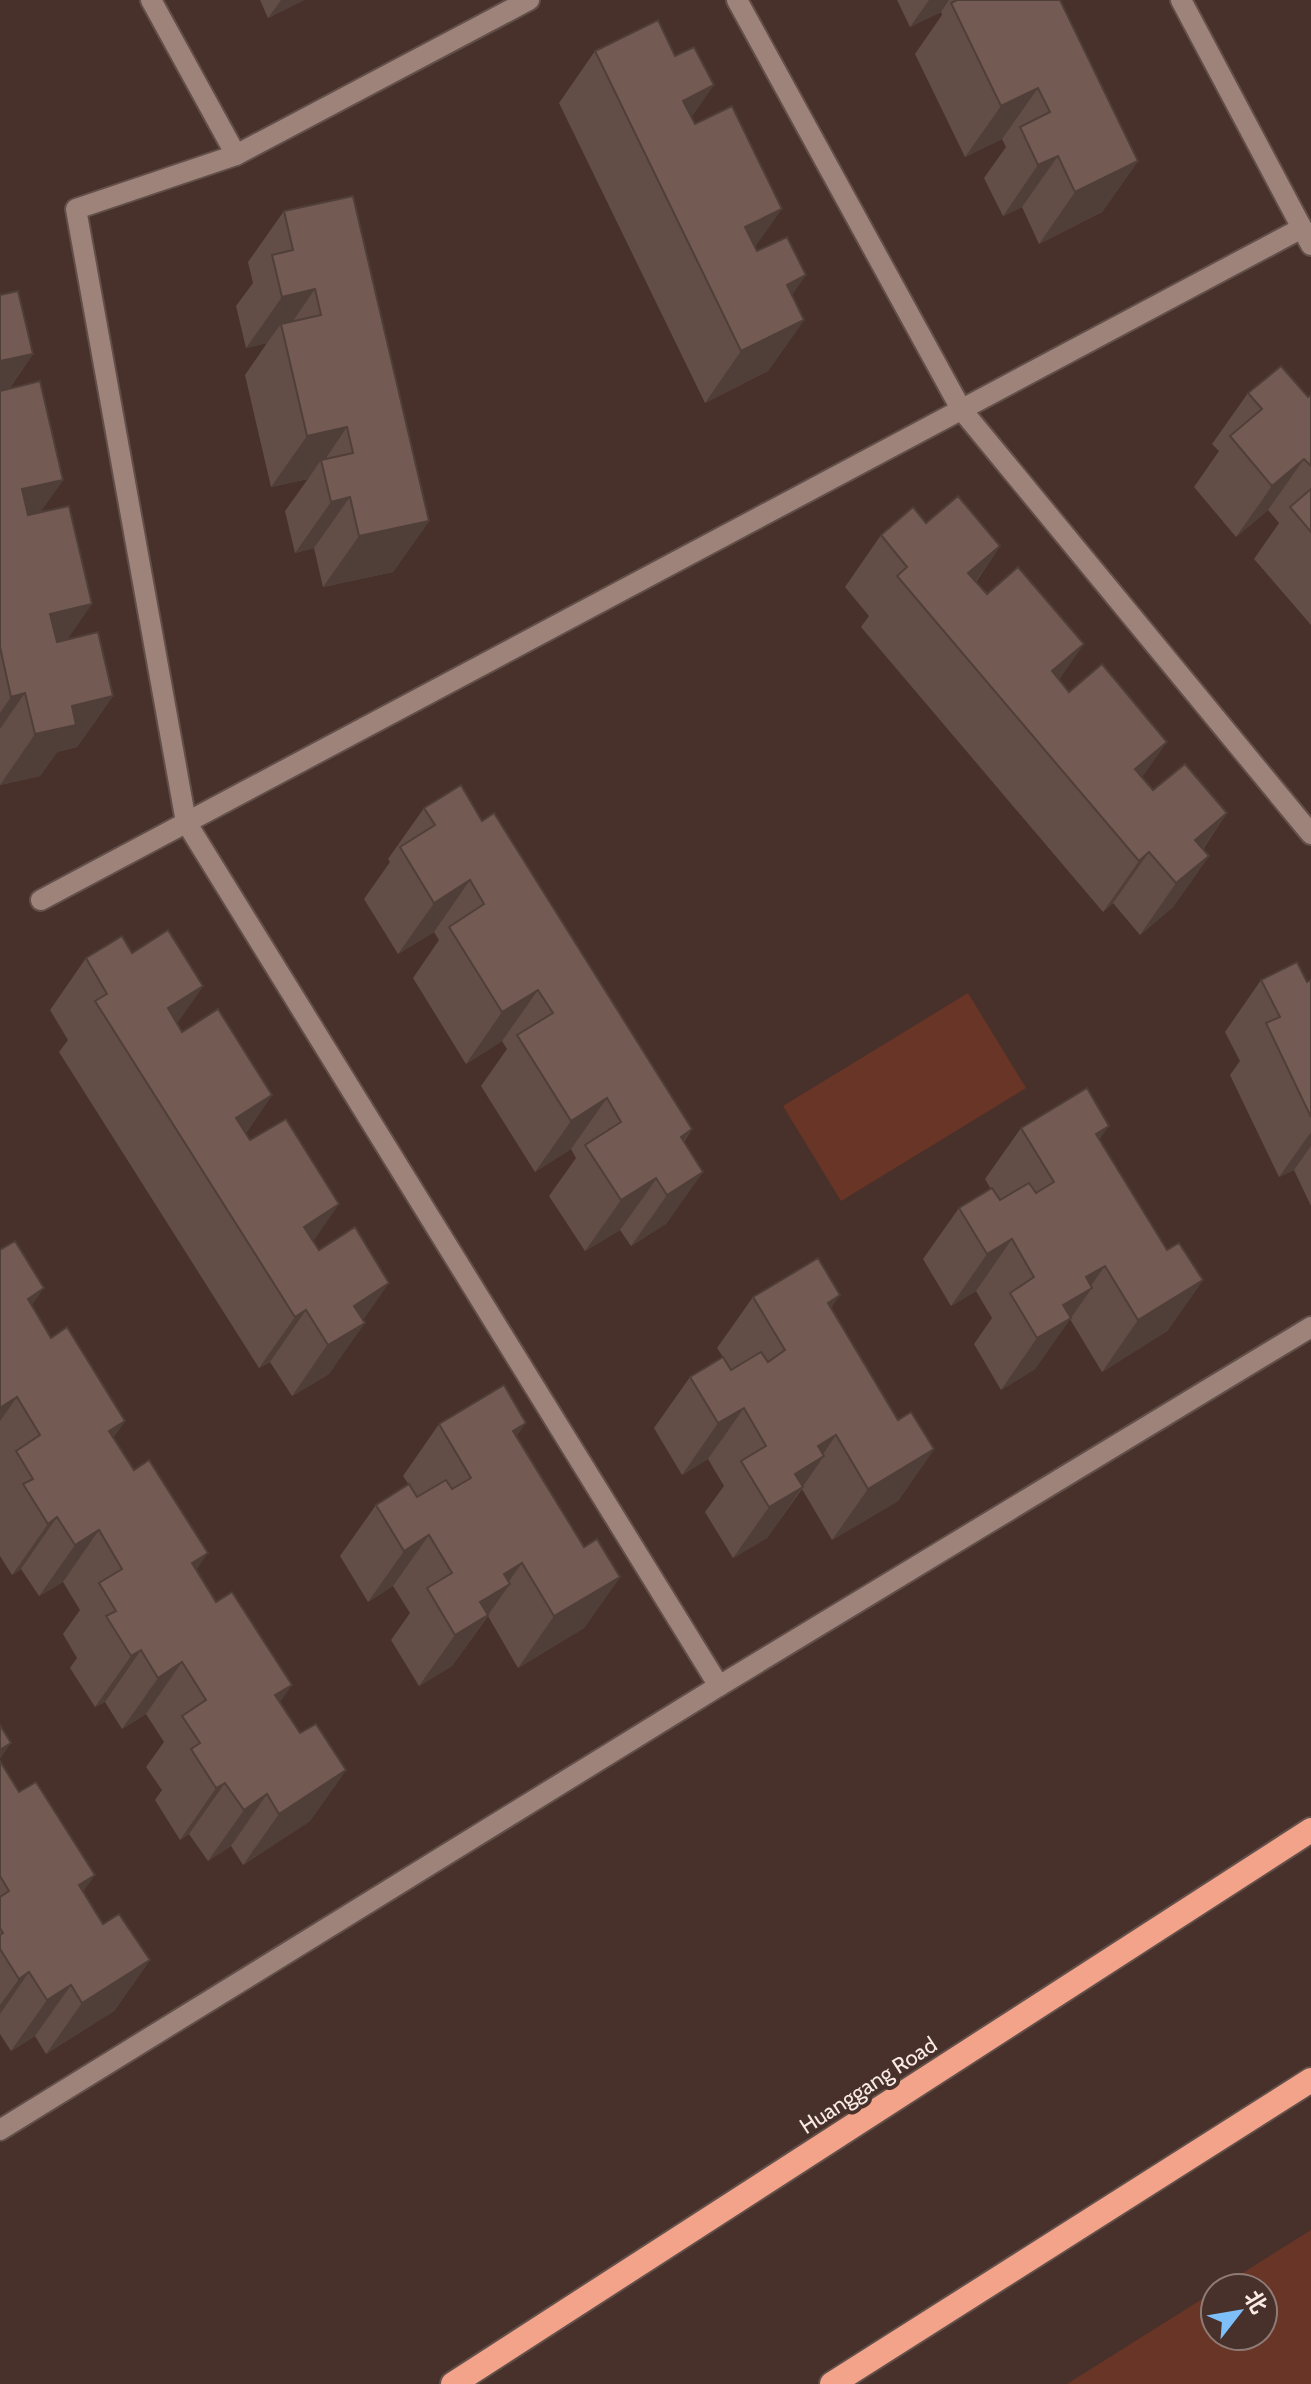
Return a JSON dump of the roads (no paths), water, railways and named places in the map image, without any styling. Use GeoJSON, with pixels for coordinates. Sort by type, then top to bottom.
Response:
{"type":"FeatureCollection","features":[{"type":"Feature","properties":{"kind":"highway","name":"Huanggang Road"},"geometry":{"type":"LineString","coordinates":[[453,2384],[1311,1830]]}},
{"type":"Feature","properties":{"kind":"highway"},"geometry":{"type":"LineString","coordinates":[[832,2384],[1311,2080]]}},
{"type":"Feature","properties":{"kind":"street"},"geometry":{"type":"LineString","coordinates":[[151,0],[236,155]]}},
{"type":"Feature","properties":{"kind":"street"},"geometry":{"type":"LineString","coordinates":[[529,0],[236,155],[76,209],[186,822],[719,1686]]}},
{"type":"Feature","properties":{"kind":"street"},"geometry":{"type":"LineString","coordinates":[[737,0],[961,409],[1311,834]]}},
{"type":"Feature","properties":{"kind":"street"},"geometry":{"type":"LineString","coordinates":[[41,900],[961,409],[1306,237],[1181,0]]}},
{"type":"Feature","properties":{"kind":"street"},"geometry":{"type":"LineString","coordinates":[[0,2130],[719,1686],[1311,1327]]}}]}
